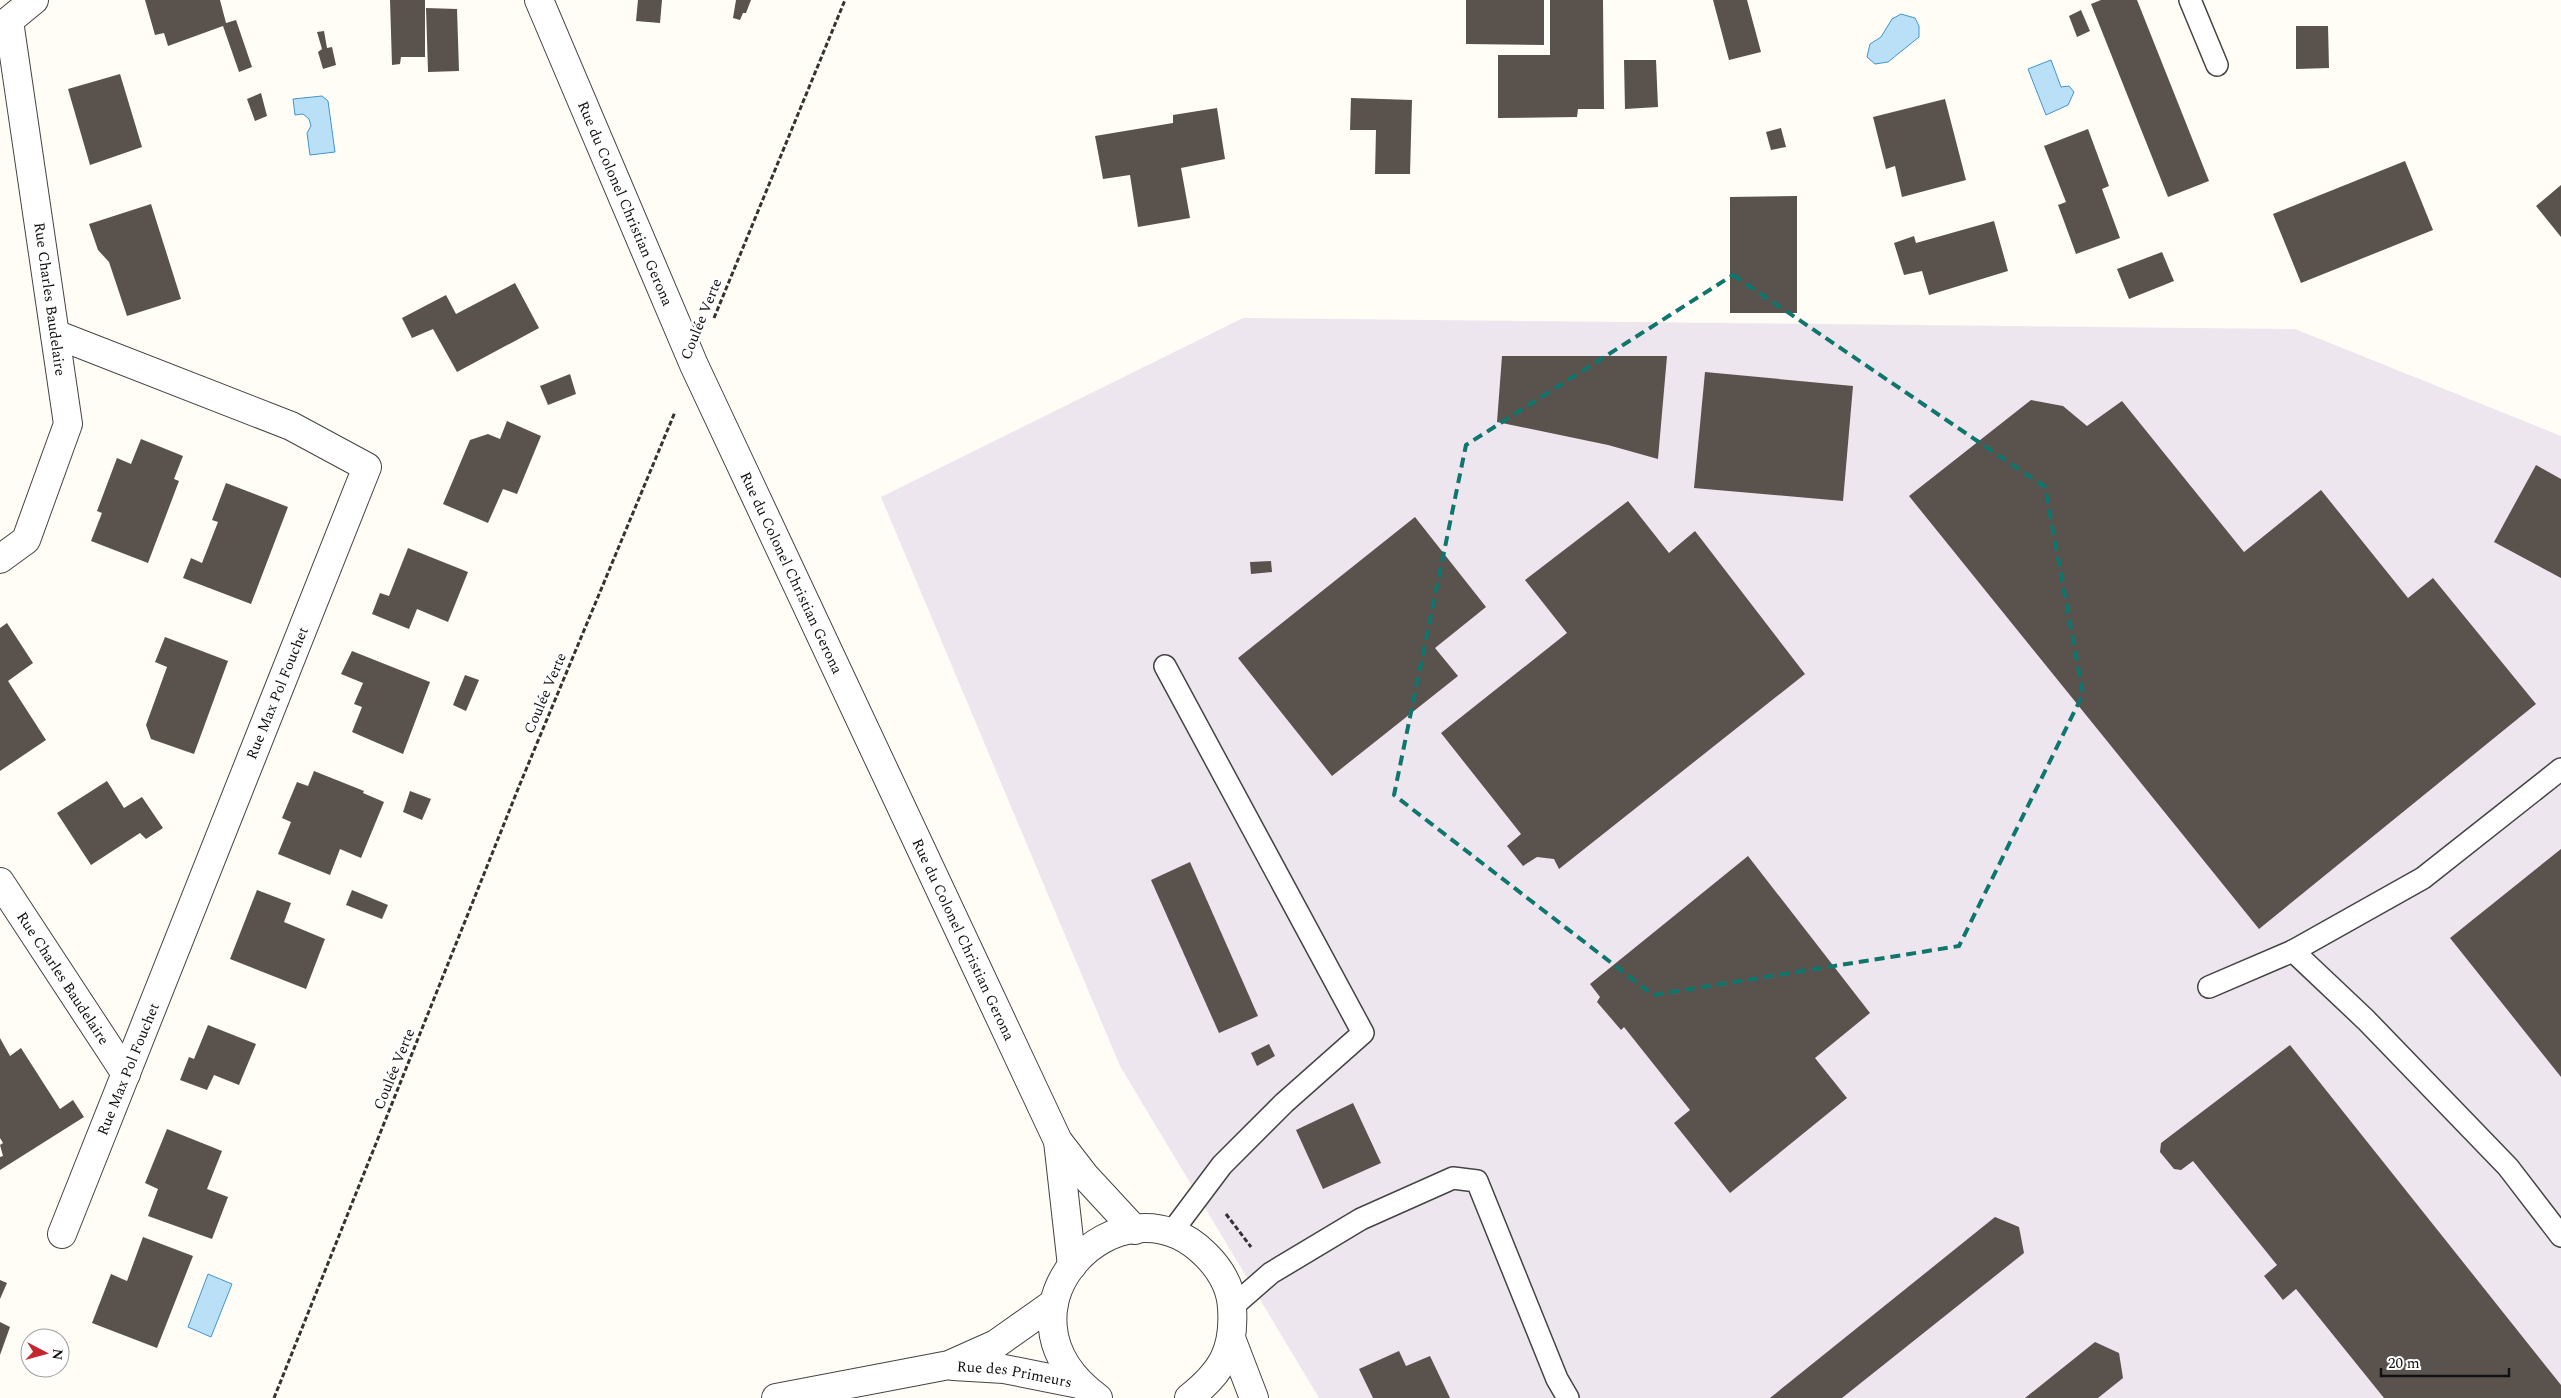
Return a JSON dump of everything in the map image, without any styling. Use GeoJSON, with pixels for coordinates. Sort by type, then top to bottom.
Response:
{"type":"FeatureCollection","features":[{"type":"Feature","properties":{"kind":"street"},"geometry":{"type":"LineString","coordinates":[[4,24],[34,0]]}},
{"type":"Feature","properties":{"kind":"street","name":"Rue du Colonel Christian Gerona"},"geometry":{"type":"LineString","coordinates":[[539,0],[694,365],[1058,1141],[1085,1176],[1135,1230]]}},
{"type":"Feature","properties":{"kind":"street","name":"Rue Charles Baudelaire"},"geometry":{"type":"LineString","coordinates":[[0,559],[26,540],[68,424],[4,24]]}},
{"type":"Feature","properties":{"kind":"street","name":"Rue Max Pol Fouchet"},"geometry":{"type":"LineString","coordinates":[[55,334],[291,426],[367,467],[62,1234]]}},
{"type":"Feature","properties":{"kind":"street","name":"Rue Charles Baudelaire"},"geometry":{"type":"LineString","coordinates":[[0,882],[126,1074]]}},
{"type":"Feature","properties":{"kind":"street","name":"Rue du Colonel Christian Gerona"},"geometry":{"type":"LineString","coordinates":[[1058,1141],[1072,1266]]}},
{"type":"Feature","properties":{"kind":"street"},"geometry":{"type":"LineString","coordinates":[[1089,1391],[1062,1360],[1053,1332],[1054,1303],[1064,1274],[1084,1251],[1110,1234],[1140,1228],[1171,1233],[1198,1247],[1219,1268],[1232,1297],[1234,1328],[1226,1357],[1210,1382],[1189,1398]]}},
{"type":"Feature","properties":{"kind":"street","name":"Rue des Primeurs"},"geometry":{"type":"LineString","coordinates":[[776,1398],[949,1365],[996,1344],[1054,1303]]}},
{"type":"Feature","properties":{"kind":"street"},"geometry":{"type":"LineString","coordinates":[[1231,1338],[1254,1398]]}},
{"type":"Feature","properties":{"kind":"street","name":"Rue des Primeurs"},"geometry":{"type":"LineString","coordinates":[[949,1365],[1004,1369],[1089,1391]]}},
{"type":"Feature","properties":{"kind":"lane"},"geometry":{"type":"LineString","coordinates":[[2190,0],[2217,65]]}},
{"type":"Feature","properties":{"kind":"lane"},"geometry":{"type":"LineString","coordinates":[[1165,666],[1363,1032],[1284,1102],[1222,1165],[1171,1233]]}},
{"type":"Feature","properties":{"kind":"lane"},"geometry":{"type":"LineString","coordinates":[[2209,987],[2293,951],[2423,878],[2561,769]]}},
{"type":"Feature","properties":{"kind":"lane"},"geometry":{"type":"LineString","coordinates":[[2293,951],[2366,1020],[2508,1167],[2561,1236]]}},
{"type":"Feature","properties":{"kind":"lane"},"geometry":{"type":"LineString","coordinates":[[1232,1307],[1271,1273],[1361,1219],[1393,1203],[1453,1178],[1477,1181],[1558,1379],[1568,1398]]}},
{"type":"Feature","properties":{"kind":"path","name":"Coulée Verte"},"geometry":{"type":"LineString","coordinates":[[274,1398],[520,784],[845,0]]}},
{"type":"Feature","properties":{"kind":"path"},"geometry":{"type":"LineString","coordinates":[[1205,1188],[1271,1273]]}},
{"type":"Feature","properties":{"kind":"highlighted area"},"geometry":{"type":"Polygon","coordinates":[[[1733,275],[2045,487],[2083,694],[1959,946],[1653,995],[1394,795],[1466,445],[1733,275]]]}},
{"type":"Feature","properties":{"kind":"shaded area"},"geometry":{"type":"Polygon","coordinates":[[[1243,318],[2295,329],[2561,436],[2561,1398],[1319,1398],[1120,1066],[881,497],[1243,318]]]}},
{"type":"Feature","properties":{"kind":"water"},"geometry":{"type":"Polygon","coordinates":[[[1901,14],[1915,18],[1919,26],[1919,37],[1888,62],[1875,64],[1867,57],[1870,44],[1881,37],[1892,19],[1901,14]]]}},
{"type":"Feature","properties":{"kind":"water"},"geometry":{"type":"Polygon","coordinates":[[[2051,60],[2061,87],[2069,86],[2074,92],[2068,105],[2046,115],[2028,69],[2051,60]]]}},
{"type":"Feature","properties":{"kind":"water"},"geometry":{"type":"Polygon","coordinates":[[[322,96],[328,101],[335,152],[310,155],[307,133],[311,126],[309,119],[303,114],[295,115],[293,99],[322,96]]]}},
{"type":"Feature","properties":{"kind":"water"},"geometry":{"type":"Polygon","coordinates":[[[208,1274],[232,1284],[211,1337],[188,1327],[208,1274]]]}},
{"type":"Feature","properties":{"kind":"building"},"geometry":{"type":"Polygon","coordinates":[[[145,0],[220,0],[226,23],[236,20],[252,67],[239,72],[223,26],[168,46],[164,33],[155,35],[145,0]]]}},
{"type":"Feature","properties":{"kind":"building"},"geometry":{"type":"Polygon","coordinates":[[[390,0],[425,0],[425,57],[401,57],[400,64],[392,65],[390,0]]]}},
{"type":"Feature","properties":{"kind":"building"},"geometry":{"type":"Polygon","coordinates":[[[638,0],[662,0],[660,23],[636,21],[638,0]]]}},
{"type":"Feature","properties":{"kind":"building"},"geometry":{"type":"Polygon","coordinates":[[[736,0],[751,0],[746,13],[743,13],[740,20],[733,18],[736,0]]]}},
{"type":"Feature","properties":{"kind":"building"},"geometry":{"type":"Polygon","coordinates":[[[1466,0],[1544,0],[1544,45],[1466,44],[1466,0]]]}},
{"type":"Feature","properties":{"kind":"building"},"geometry":{"type":"Polygon","coordinates":[[[1550,0],[1603,0],[1604,109],[1578,109],[1577,117],[1498,118],[1498,55],[1550,55],[1550,0]]]}},
{"type":"Feature","properties":{"kind":"building"},"geometry":{"type":"Polygon","coordinates":[[[1713,0],[1747,0],[1761,52],[1729,60],[1713,0]]]}},
{"type":"Feature","properties":{"kind":"building"},"geometry":{"type":"Polygon","coordinates":[[[2101,0],[2137,0],[2209,181],[2168,197],[2091,4],[2101,0]]]}},
{"type":"Feature","properties":{"kind":"building"},"geometry":{"type":"Polygon","coordinates":[[[426,8],[457,9],[459,71],[428,72],[426,8]]]}},
{"type":"Feature","properties":{"kind":"building"},"geometry":{"type":"Polygon","coordinates":[[[2081,10],[2090,31],[2077,37],[2069,16],[2081,10]]]}},
{"type":"Feature","properties":{"kind":"building"},"geometry":{"type":"Polygon","coordinates":[[[2296,26],[2328,26],[2329,68],[2296,69],[2296,26]]]}},
{"type":"Feature","properties":{"kind":"building"},"geometry":{"type":"Polygon","coordinates":[[[324,31],[327,48],[332,47],[336,65],[323,69],[318,52],[322,49],[317,32],[324,31]]]}},
{"type":"Feature","properties":{"kind":"building"},"geometry":{"type":"Polygon","coordinates":[[[1624,60],[1656,60],[1658,107],[1625,109],[1624,60]]]}},
{"type":"Feature","properties":{"kind":"building"},"geometry":{"type":"Polygon","coordinates":[[[120,74],[142,147],[90,165],[68,89],[120,74]]]}},
{"type":"Feature","properties":{"kind":"building"},"geometry":{"type":"Polygon","coordinates":[[[261,93],[267,116],[255,121],[247,99],[261,93]]]}},
{"type":"Feature","properties":{"kind":"building"},"geometry":{"type":"Polygon","coordinates":[[[1351,98],[1412,100],[1410,174],[1375,174],[1376,130],[1350,130],[1351,98]]]}},
{"type":"Feature","properties":{"kind":"building"},"geometry":{"type":"Polygon","coordinates":[[[1945,99],[1966,180],[1902,197],[1895,166],[1886,169],[1873,117],[1945,99]]]}},
{"type":"Feature","properties":{"kind":"building"},"geometry":{"type":"Polygon","coordinates":[[[1217,108],[1225,159],[1181,168],[1190,218],[1138,227],[1130,175],[1103,179],[1095,136],[1173,123],[1173,115],[1217,108]]]}},
{"type":"Feature","properties":{"kind":"building"},"geometry":{"type":"Polygon","coordinates":[[[1781,128],[1786,147],[1771,150],[1766,132],[1781,128]]]}},
{"type":"Feature","properties":{"kind":"building"},"geometry":{"type":"Polygon","coordinates":[[[2088,129],[2109,186],[2102,189],[2120,238],[2076,254],[2058,205],[2066,202],[2044,146],[2088,129]]]}},
{"type":"Feature","properties":{"kind":"building"},"geometry":{"type":"Polygon","coordinates":[[[2405,161],[2433,230],[2301,283],[2273,214],[2405,161]]]}},
{"type":"Feature","properties":{"kind":"building"},"geometry":{"type":"Polygon","coordinates":[[[2561,185],[2561,237],[2536,206],[2561,185]]]}},
{"type":"Feature","properties":{"kind":"building"},"geometry":{"type":"Polygon","coordinates":[[[1797,196],[1797,313],[1730,313],[1730,197],[1797,196]]]}},
{"type":"Feature","properties":{"kind":"building"},"geometry":{"type":"Polygon","coordinates":[[[151,204],[181,299],[127,316],[109,262],[98,250],[89,224],[151,204]]]}},
{"type":"Feature","properties":{"kind":"building"},"geometry":{"type":"Polygon","coordinates":[[[1994,221],[2008,271],[1929,295],[1922,271],[1904,275],[1894,243],[1914,236],[1916,243],[1994,221]]]}},
{"type":"Feature","properties":{"kind":"building"},"geometry":{"type":"Polygon","coordinates":[[[2162,252],[2174,281],[2129,299],[2117,269],[2162,252]]]}},
{"type":"Feature","properties":{"kind":"building"},"geometry":{"type":"Polygon","coordinates":[[[515,283],[539,328],[457,372],[433,329],[412,338],[402,318],[446,295],[456,314],[515,283]]]}},
{"type":"Feature","properties":{"kind":"building"},"geometry":{"type":"Polygon","coordinates":[[[1502,356],[1667,356],[1658,459],[1608,445],[1497,422],[1502,356]]]}},
{"type":"Feature","properties":{"kind":"building"},"geometry":{"type":"Polygon","coordinates":[[[1705,372],[1853,386],[1843,501],[1694,488],[1705,372]]]}},
{"type":"Feature","properties":{"kind":"building"},"geometry":{"type":"Polygon","coordinates":[[[570,374],[576,394],[548,405],[540,386],[570,374]]]}},
{"type":"Feature","properties":{"kind":"building"},"geometry":{"type":"Polygon","coordinates":[[[2031,400],[2063,406],[2087,426],[2122,401],[2244,552],[2321,490],[2408,598],[2433,578],[2536,704],[2259,929],[1909,496],[2031,400]]]}},
{"type":"Feature","properties":{"kind":"building"},"geometry":{"type":"Polygon","coordinates":[[[507,421],[541,436],[517,494],[503,489],[488,523],[443,504],[470,440],[488,434],[500,439],[507,421]]]}},
{"type":"Feature","properties":{"kind":"building"},"geometry":{"type":"Polygon","coordinates":[[[141,439],[183,456],[174,479],[179,481],[148,563],[91,541],[102,513],[97,511],[117,458],[131,464],[141,439]]]}},
{"type":"Feature","properties":{"kind":"building"},"geometry":{"type":"Polygon","coordinates":[[[2536,465],[2561,479],[2561,578],[2494,542],[2536,465]]]}},
{"type":"Feature","properties":{"kind":"building"},"geometry":{"type":"Polygon","coordinates":[[[226,483],[288,507],[251,604],[183,578],[191,558],[202,563],[218,522],[212,520],[226,483]]]}},
{"type":"Feature","properties":{"kind":"building"},"geometry":{"type":"Polygon","coordinates":[[[1628,501],[1669,553],[1695,531],[1805,674],[1559,869],[1554,859],[1537,857],[1523,866],[1507,846],[1521,834],[1441,733],[1567,633],[1525,580],[1628,501]]]}},
{"type":"Feature","properties":{"kind":"building"},"geometry":{"type":"Polygon","coordinates":[[[1415,517],[1486,607],[1435,648],[1458,676],[1332,776],[1238,658],[1415,517]]]}},
{"type":"Feature","properties":{"kind":"building"},"geometry":{"type":"Polygon","coordinates":[[[408,548],[468,572],[448,622],[417,609],[409,629],[372,614],[380,593],[389,596],[408,548]]]}},
{"type":"Feature","properties":{"kind":"building"},"geometry":{"type":"Polygon","coordinates":[[[1271,561],[1272,572],[1251,574],[1250,562],[1271,561]]]}},
{"type":"Feature","properties":{"kind":"building"},"geometry":{"type":"Polygon","coordinates":[[[7,623],[33,663],[8,681],[46,740],[0,771],[0,628],[7,623]]]}},
{"type":"Feature","properties":{"kind":"building"},"geometry":{"type":"Polygon","coordinates":[[[165,637],[228,661],[194,754],[151,739],[146,725],[167,667],[155,662],[165,637]]]}},
{"type":"Feature","properties":{"kind":"building"},"geometry":{"type":"Polygon","coordinates":[[[352,651],[430,682],[403,754],[352,732],[362,707],[354,704],[363,683],[341,674],[352,651]]]}},
{"type":"Feature","properties":{"kind":"building"},"geometry":{"type":"Polygon","coordinates":[[[465,675],[479,680],[466,711],[453,705],[465,675]]]}},
{"type":"Feature","properties":{"kind":"building"},"geometry":{"type":"Polygon","coordinates":[[[314,771],[364,791],[363,793],[384,802],[361,858],[340,849],[330,875],[278,854],[291,822],[282,818],[297,782],[308,786],[314,771]]]}},
{"type":"Feature","properties":{"kind":"building"},"geometry":{"type":"Polygon","coordinates":[[[107,781],[124,808],[142,797],[163,828],[146,839],[140,833],[91,865],[57,813],[107,781]]]}},
{"type":"Feature","properties":{"kind":"building"},"geometry":{"type":"Polygon","coordinates":[[[410,791],[431,799],[422,820],[403,812],[410,791]]]}},
{"type":"Feature","properties":{"kind":"building"},"geometry":{"type":"Polygon","coordinates":[[[2561,849],[2561,1077],[2450,938],[2561,849]]]}},
{"type":"Feature","properties":{"kind":"building"},"geometry":{"type":"Polygon","coordinates":[[[1748,856],[1870,1013],[1815,1058],[1847,1098],[1730,1193],[1674,1123],[1690,1110],[1624,1027],[1621,1030],[1597,1002],[1600,997],[1590,984],[1748,856]]]}},
{"type":"Feature","properties":{"kind":"building"},"geometry":{"type":"Polygon","coordinates":[[[1190,862],[1258,1016],[1219,1033],[1151,880],[1190,862]]]}},
{"type":"Feature","properties":{"kind":"building"},"geometry":{"type":"Polygon","coordinates":[[[257,890],[291,903],[284,922],[325,939],[306,989],[230,959],[257,890]]]}},
{"type":"Feature","properties":{"kind":"building"},"geometry":{"type":"Polygon","coordinates":[[[352,890],[388,905],[382,919],[346,905],[352,890]]]}},
{"type":"Feature","properties":{"kind":"building"},"geometry":{"type":"Polygon","coordinates":[[[208,1025],[256,1044],[239,1085],[214,1075],[207,1090],[180,1080],[189,1057],[194,1059],[208,1025]]]}},
{"type":"Feature","properties":{"kind":"building"},"geometry":{"type":"Polygon","coordinates":[[[0,1038],[10,1056],[21,1048],[60,1109],[73,1100],[84,1117],[0,1170],[0,1157],[3,1156],[0,1145],[3,1143],[0,1138],[0,1038]]]}},
{"type":"Feature","properties":{"kind":"building"},"geometry":{"type":"Polygon","coordinates":[[[1269,1044],[1275,1056],[1257,1066],[1251,1053],[1269,1044]]]}},
{"type":"Feature","properties":{"kind":"building"},"geometry":{"type":"Polygon","coordinates":[[[2290,1045],[2561,1385],[2561,1398],[2384,1398],[2296,1289],[2283,1300],[2264,1276],[2277,1265],[2193,1161],[2181,1170],[2174,1169],[2160,1152],[2161,1143],[2290,1045]]]}},
{"type":"Feature","properties":{"kind":"building"},"geometry":{"type":"Polygon","coordinates":[[[1353,1103],[1381,1163],[1323,1189],[1296,1130],[1353,1103]]]}},
{"type":"Feature","properties":{"kind":"building"},"geometry":{"type":"Polygon","coordinates":[[[167,1129],[222,1151],[207,1189],[228,1197],[212,1239],[148,1216],[158,1189],[145,1183],[167,1129]]]}},
{"type":"Feature","properties":{"kind":"building"},"geometry":{"type":"Polygon","coordinates":[[[1995,1217],[2019,1227],[2024,1253],[1842,1398],[1770,1398],[1995,1217]]]}},
{"type":"Feature","properties":{"kind":"building"},"geometry":{"type":"Polygon","coordinates":[[[143,1237],[193,1256],[157,1348],[92,1323],[111,1274],[127,1281],[143,1237]]]}},
{"type":"Feature","properties":{"kind":"building"},"geometry":{"type":"Polygon","coordinates":[[[0,1280],[7,1283],[0,1299],[0,1280]]]}},
{"type":"Feature","properties":{"kind":"building"},"geometry":{"type":"Polygon","coordinates":[[[0,1322],[10,1327],[0,1355],[0,1322]]]}},
{"type":"Feature","properties":{"kind":"building"},"geometry":{"type":"Polygon","coordinates":[[[2095,1342],[2119,1353],[2123,1378],[2098,1398],[2025,1398],[2095,1342]]]}},
{"type":"Feature","properties":{"kind":"building"},"geometry":{"type":"Polygon","coordinates":[[[1399,1351],[1406,1366],[1430,1356],[1450,1398],[1373,1398],[1359,1369],[1399,1351]]]}}]}
